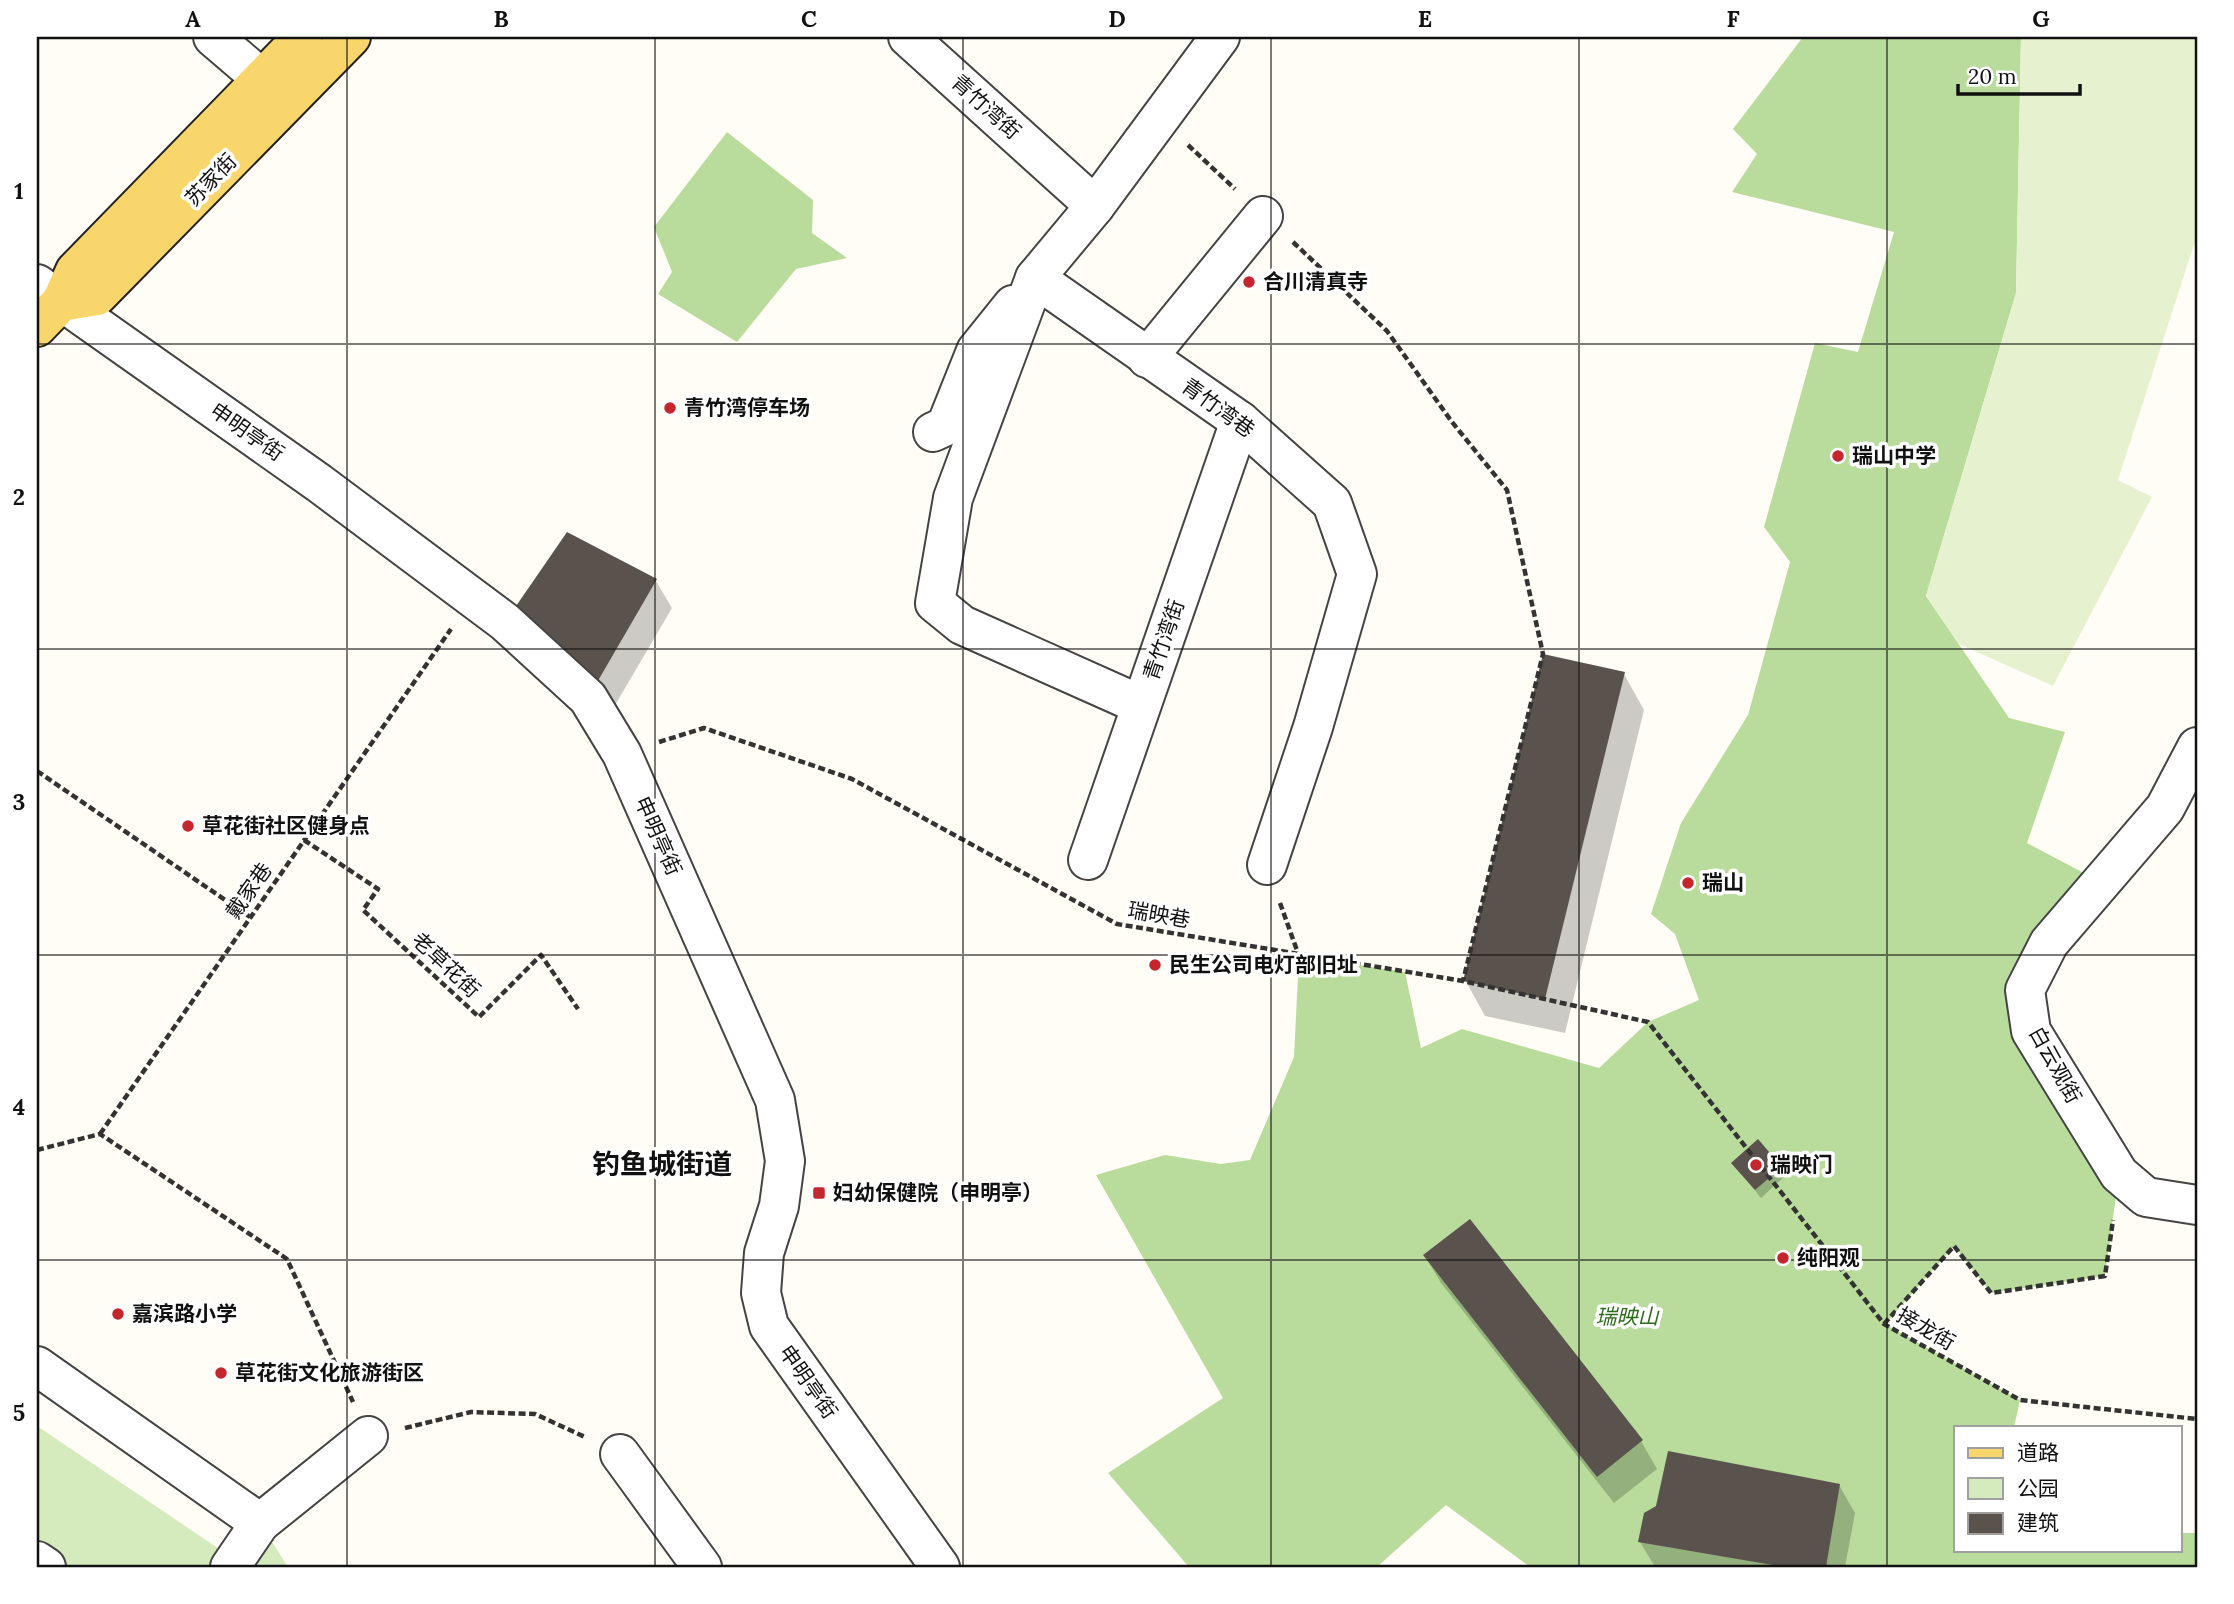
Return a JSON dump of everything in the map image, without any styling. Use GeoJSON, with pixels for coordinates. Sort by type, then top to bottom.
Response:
{"type":"FeatureCollection","features":[{"type":"Feature","properties":{"kind":"main road","name":"苏家街"},"geometry":{"type":"LineString","coordinates":[[45,304],[303,37]]}},
{"type":"Feature","properties":{"kind":"main road","name":"苏家街"},"geometry":{"type":"LineString","coordinates":[[45,304],[97,296],[351,37]]}},
{"type":"Feature","properties":{"kind":"street"},"geometry":{"type":"LineString","coordinates":[[213,37],[262,79]]}},
{"type":"Feature","properties":{"kind":"street","name":"青竹湾街"},"geometry":{"type":"LineString","coordinates":[[908,37],[1095,206]]}},
{"type":"Feature","properties":{"kind":"street"},"geometry":{"type":"LineString","coordinates":[[933,432],[946,426],[976,351],[1095,206],[1220,37]]}},
{"type":"Feature","properties":{"kind":"street"},"geometry":{"type":"LineString","coordinates":[[1147,358],[1263,216]]}},
{"type":"Feature","properties":{"kind":"street"},"geometry":{"type":"LineString","coordinates":[[1035,278],[953,498],[935,603],[962,625],[1141,705]]}},
{"type":"Feature","properties":{"kind":"street","name":"青竹湾巷"},"geometry":{"type":"LineString","coordinates":[[1035,278],[1240,421],[1332,503],[1357,574],[1313,727],[1267,865]]}},
{"type":"Feature","properties":{"kind":"street","name":"申明亭街"},"geometry":{"type":"LineString","coordinates":[[45,304],[319,483],[505,622],[588,698],[622,754],[775,1100],[785,1161],[779,1206],[764,1253],[761,1293],[769,1326],[940,1567]]}},
{"type":"Feature","properties":{"kind":"street","name":"青竹湾街"},"geometry":{"type":"LineString","coordinates":[[1088,860],[1240,421]]}},
{"type":"Feature","properties":{"kind":"street","name":"白云观街"},"geometry":{"type":"LineString","coordinates":[[2197,747],[2165,808],[2049,943],[2025,990],[2031,1031],[2119,1174],[2146,1197],[2197,1205]]}},
{"type":"Feature","properties":{"kind":"street"},"geometry":{"type":"LineString","coordinates":[[37,1366],[260,1523]]}},
{"type":"Feature","properties":{"kind":"street"},"geometry":{"type":"LineString","coordinates":[[230,1567],[260,1523],[368,1436]]}},
{"type":"Feature","properties":{"kind":"street"},"geometry":{"type":"LineString","coordinates":[[621,1454],[702,1567]]}},
{"type":"Feature","properties":{"kind":"street"},"geometry":{"type":"LineString","coordinates":[[37,1561],[46,1567]]}},
{"type":"Feature","properties":{"kind":"path"},"geometry":{"type":"LineString","coordinates":[[1352,296],[1387,331],[1452,422],[1507,491],[1543,654],[1463,981]]}},
{"type":"Feature","properties":{"kind":"path","name":"戴家巷"},"geometry":{"type":"LineString","coordinates":[[100,1135],[473,598]]}},
{"type":"Feature","properties":{"kind":"path","name":"瑞映巷"},"geometry":{"type":"LineString","coordinates":[[622,754],[704,728],[852,779],[1117,924],[1463,981],[1648,1022]]}},
{"type":"Feature","properties":{"kind":"path"},"geometry":{"type":"LineString","coordinates":[[37,771],[250,917]]}},
{"type":"Feature","properties":{"kind":"path","name":"老草花街"},"geometry":{"type":"LineString","coordinates":[[304,840],[378,889],[363,910],[479,1017],[541,954],[578,1009]]}},
{"type":"Feature","properties":{"kind":"path"},"geometry":{"type":"LineString","coordinates":[[1267,865],[1299,956]]}},
{"type":"Feature","properties":{"kind":"path","name":"接龙街"},"geometry":{"type":"LineString","coordinates":[[1648,1022],[1884,1324],[2020,1400],[2197,1419]]}},
{"type":"Feature","properties":{"kind":"path"},"geometry":{"type":"LineString","coordinates":[[37,1150],[100,1135],[287,1259],[368,1436],[471,1412],[535,1414],[621,1454]]}},
{"type":"Feature","properties":{"kind":"path"},"geometry":{"type":"LineString","coordinates":[[1884,1324],[1954,1246],[1991,1293],[2105,1276],[2119,1174]]}},
{"type":"Feature","properties":{"kind":"green space","name":"瑞映山"},"geometry":{"type":"Polygon","coordinates":[[[1803,37],[2021,37],[2016,293],[1926,596],[2009,718],[2065,732],[2027,843],[2103,883],[2025,990],[2119,1174],[2105,1276],[1991,1293],[1954,1246],[1885,1324],[2020,1400],[2014,1426],[1954,1426],[1954,1552],[2182,1552],[2182,1533],[2197,1533],[2197,1567],[1530,1567],[1446,1505],[1377,1567],[1189,1567],[1108,1473],[1223,1398],[1096,1175],[1165,1155],[1221,1164],[1250,1160],[1294,1057],[1299,956],[1405,972],[1421,1048],[1462,1029],[1599,1068],[1648,1022],[1699,1000],[1675,934],[1651,914],[1681,823],[1748,715],[1790,562],[1764,527],[1815,343],[1858,352],[1894,232],[1732,192],[1757,154],[1733,129],[1803,37]]]}},
{"type":"Feature","properties":{"kind":"green space"},"geometry":{"type":"Polygon","coordinates":[[[2021,37],[2197,37],[2197,235],[2118,480],[2152,497],[2053,686],[1959,644],[1926,596],[2016,293],[2021,37]]]}},
{"type":"Feature","properties":{"kind":"green space"},"geometry":{"type":"Polygon","coordinates":[[[727,132],[813,200],[812,233],[847,258],[796,269],[737,342],[658,294],[672,272],[654,227],[727,132]]]}},
{"type":"Feature","properties":{"kind":"green space"},"geometry":{"type":"Polygon","coordinates":[[[37,1426],[234,1559],[260,1523],[288,1567],[37,1567],[37,1426]]]}},
{"type":"Feature","properties":{"kind":"building"},"geometry":{"type":"Polygon","coordinates":[[[567,532],[657,579],[588,698],[505,622],[567,532]]]}},
{"type":"Feature","properties":{"kind":"building"},"geometry":{"type":"Polygon","coordinates":[[[1543,654],[1625,672],[1545,999],[1463,981],[1543,654]]]}},
{"type":"Feature","properties":{"kind":"building","name":"瑞映门"},"geometry":{"type":"Polygon","coordinates":[[[1758,1139],[1782,1167],[1755,1190],[1731,1163],[1758,1139]]]}},
{"type":"Feature","properties":{"kind":"building"},"geometry":{"type":"Polygon","coordinates":[[[1470,1219],[1643,1440],[1597,1477],[1423,1255],[1470,1219]]]}},
{"type":"Feature","properties":{"kind":"building"},"geometry":{"type":"Polygon","coordinates":[[[1668,1451],[1840,1484],[1826,1567],[1784,1567],[1638,1542],[1644,1513],[1656,1506],[1668,1451]]]}},
{"type":"Feature","properties":{"kind":"place","name":"合川清真寺"},"geometry":{"type":"Point","coordinates":[1249,282]}},
{"type":"Feature","properties":{"kind":"place","name":"青竹湾停车场"},"geometry":{"type":"Point","coordinates":[670,408]}},
{"type":"Feature","properties":{"kind":"place","name":"瑞山中学"},"geometry":{"type":"Point","coordinates":[1838,456]}},
{"type":"Feature","properties":{"kind":"place","name":"草花街社区健身点"},"geometry":{"type":"Point","coordinates":[188,826]}},
{"type":"Feature","properties":{"kind":"place","name":"瑞山"},"geometry":{"type":"Point","coordinates":[1688,883]}},
{"type":"Feature","properties":{"kind":"place","name":"民生公司电灯部旧址"},"geometry":{"type":"Point","coordinates":[1155,965]}},
{"type":"Feature","properties":{"kind":"place","name":"瑞映门"},"geometry":{"type":"Point","coordinates":[1756,1165]}},
{"type":"Feature","properties":{"kind":"place","name":"妇幼保健院（申明亭）"},"geometry":{"type":"Point","coordinates":[819,1193]}},
{"type":"Feature","properties":{"kind":"place","name":"纯阳观"},"geometry":{"type":"Point","coordinates":[1783,1258]}},
{"type":"Feature","properties":{"kind":"place","name":"嘉滨路小学"},"geometry":{"type":"Point","coordinates":[118,1314]}},
{"type":"Feature","properties":{"kind":"place","name":"草花街文化旅游街区"},"geometry":{"type":"Point","coordinates":[221,1373]}},
{"type":"Feature","properties":{"kind":"district","name":"钓鱼城街道"},"geometry":{"type":"Point","coordinates":[662,1164]}}]}
